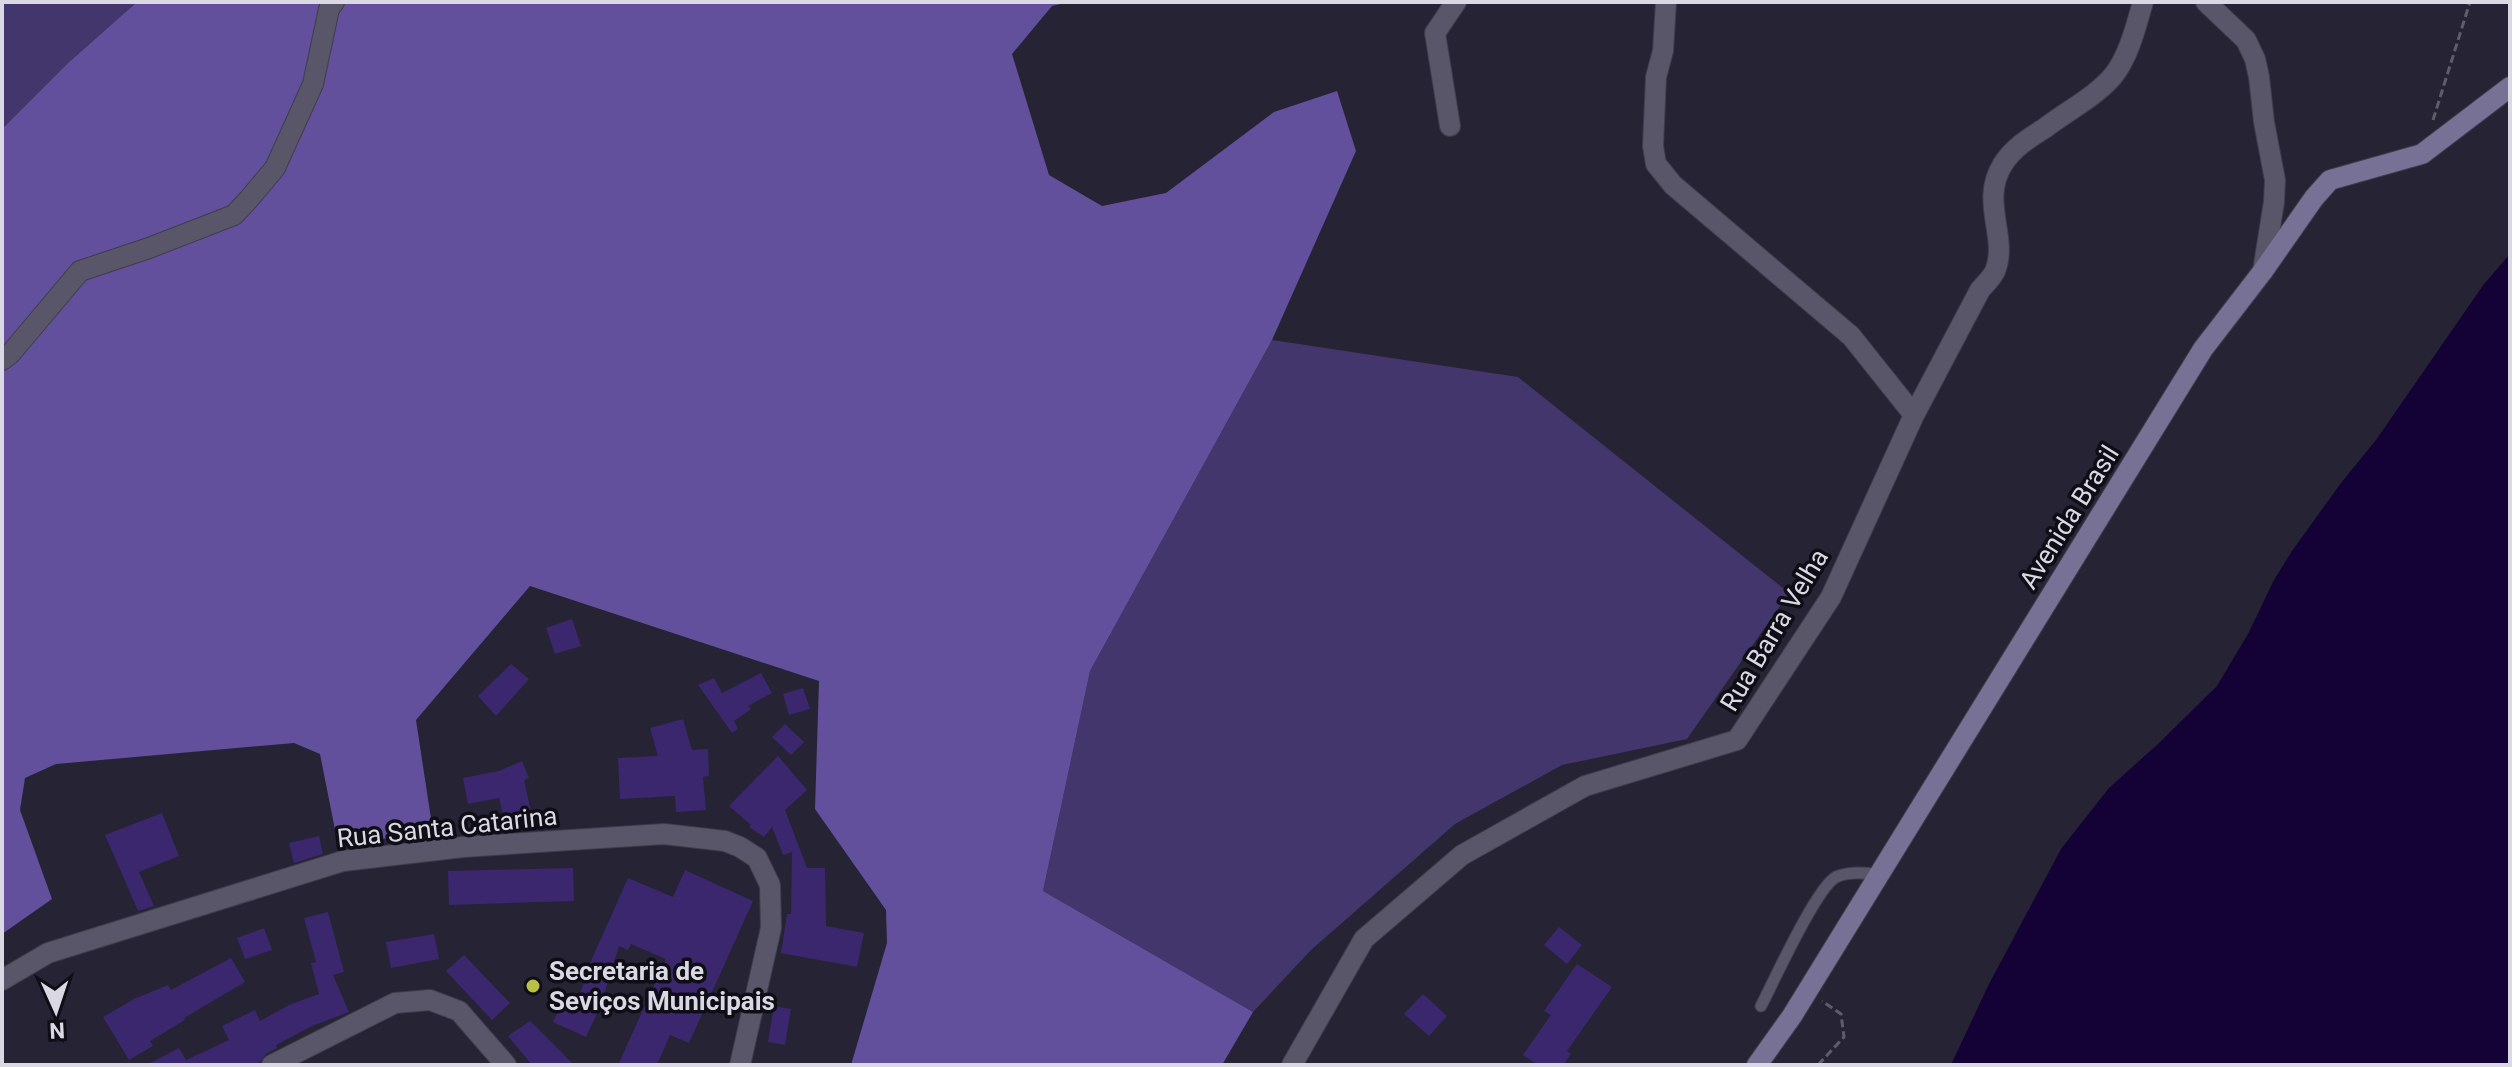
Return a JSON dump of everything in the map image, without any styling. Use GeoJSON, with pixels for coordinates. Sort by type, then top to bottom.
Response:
{"type":"FeatureCollection","features":[{"type":"Feature","properties":{"kind":"main road","name":"Avenida Brasil"},"geometry":{"type":"LineString","coordinates":[[1757,1065],[1792,1016],[2203,349],[2314,198],[2330,180],[2422,154],[2510,87]]}},
{"type":"Feature","properties":{"kind":"street"},"geometry":{"type":"LineString","coordinates":[[2,360],[80,271],[234,215],[249,199],[275,168],[313,84],[329,9],[334,2]]}},
{"type":"Feature","properties":{"kind":"street"},"geometry":{"type":"LineString","coordinates":[[1450,126],[1435,33],[1456,2]]}},
{"type":"Feature","properties":{"kind":"street"},"geometry":{"type":"LineString","coordinates":[[1666,2],[1663,51],[1656,77],[1653,146],[1656,164],[1673,185],[1851,336],[1914,415]]}},
{"type":"Feature","properties":{"kind":"street","name":"Rua Barra Velha"},"geometry":{"type":"LineString","coordinates":[[1292,1065],[1364,939],[1462,855],[1585,786],[1737,740],[1831,597],[1914,415],[1980,290],[1995,273],[1999,251],[1993,208],[1994,186],[1999,170],[2015,148],[2099,90],[2115,73],[2129,47],[2143,2]]}},
{"type":"Feature","properties":{"kind":"street"},"geometry":{"type":"LineString","coordinates":[[2206,2],[2246,40],[2259,77],[2275,180],[2263,271]]}},
{"type":"Feature","properties":{"kind":"street","name":"Rua Santa Catarina"},"geometry":{"type":"LineString","coordinates":[[2,980],[48,953],[343,861],[463,847],[664,834],[725,841],[757,858],[770,885],[771,928],[740,1065]]}},
{"type":"Feature","properties":{"kind":"street"},"geometry":{"type":"LineString","coordinates":[[272,1065],[395,1003],[430,1000],[459,1011],[506,1065]]}},
{"type":"Feature","properties":{"kind":"lane"},"geometry":{"type":"LineString","coordinates":[[1761,1006],[1820,893],[1835,877],[1850,873],[1880,874]]}},
{"type":"Feature","properties":{"kind":"path"},"geometry":{"type":"LineString","coordinates":[[2432,124],[2470,2]]}},
{"type":"Feature","properties":{"kind":"path"},"geometry":{"type":"LineString","coordinates":[[1818,1065],[1844,1037],[1841,1014],[1822,1001]]}},
{"type":"Feature","properties":{"kind":"shaded area"},"geometry":{"type":"Polygon","coordinates":[[[2,2],[137,2],[68,63],[2,129],[2,2]]]}},
{"type":"Feature","properties":{"kind":"shaded area"},"geometry":{"type":"Polygon","coordinates":[[[137,2],[1069,2],[1052,6],[1012,54],[1049,175],[1102,206],[1166,193],[1274,112],[1337,91],[1356,151],[1272,340],[1090,671],[1043,891],[1253,1012],[1222,1065],[851,1065],[887,943],[886,910],[815,809],[819,681],[530,586],[416,720],[433,832],[338,845],[320,754],[294,743],[56,764],[25,778],[20,810],[52,899],[2,934],[2,129],[68,63],[137,2]]]}},
{"type":"Feature","properties":{"kind":"shaded area"},"geometry":{"type":"Polygon","coordinates":[[[2510,254],[2510,1065],[1951,1065],[1988,986],[2061,849],[2109,788],[2217,686],[2292,551],[2376,440],[2484,284],[2510,254]]]}},
{"type":"Feature","properties":{"kind":"shaded area"},"geometry":{"type":"Polygon","coordinates":[[[1272,340],[1518,377],[1789,593],[1687,739],[1562,765],[1455,824],[1311,950],[1253,1012],[1043,891],[1090,671],[1272,340]]]}},
{"type":"Feature","properties":{"kind":"building"},"geometry":{"type":"Polygon","coordinates":[[[572,619],[581,646],[555,654],[546,628],[572,619]]]}},
{"type":"Feature","properties":{"kind":"building"},"geometry":{"type":"Polygon","coordinates":[[[511,664],[529,679],[496,716],[478,696],[511,664]]]}},
{"type":"Feature","properties":{"kind":"building"},"geometry":{"type":"Polygon","coordinates":[[[761,673],[772,693],[748,706],[751,709],[734,721],[738,729],[732,733],[698,685],[714,678],[722,693],[761,673]]]}},
{"type":"Feature","properties":{"kind":"building"},"geometry":{"type":"Polygon","coordinates":[[[803,688],[810,709],[789,715],[783,694],[803,688]]]}},
{"type":"Feature","properties":{"kind":"building"},"geometry":{"type":"Polygon","coordinates":[[[683,719],[692,750],[708,749],[709,776],[703,777],[706,810],[676,812],[675,796],[620,799],[618,758],[658,756],[650,728],[683,719]]]}},
{"type":"Feature","properties":{"kind":"building"},"geometry":{"type":"Polygon","coordinates":[[[785,724],[804,742],[791,755],[772,737],[785,724]]]}},
{"type":"Feature","properties":{"kind":"building"},"geometry":{"type":"Polygon","coordinates":[[[778,756],[807,790],[785,810],[807,868],[825,868],[826,926],[864,933],[857,967],[781,953],[787,914],[791,914],[792,852],[783,855],[772,827],[764,837],[749,827],[751,825],[729,806],[778,756]]]}},
{"type":"Feature","properties":{"kind":"building"},"geometry":{"type":"Polygon","coordinates":[[[522,761],[529,778],[524,780],[534,825],[507,831],[499,798],[468,804],[463,778],[499,771],[522,761]]]}},
{"type":"Feature","properties":{"kind":"building"},"geometry":{"type":"Polygon","coordinates":[[[162,813],[179,856],[139,872],[154,906],[138,911],[105,835],[162,813]]]}},
{"type":"Feature","properties":{"kind":"building"},"geometry":{"type":"Polygon","coordinates":[[[319,836],[323,854],[294,863],[289,843],[319,836]]]}},
{"type":"Feature","properties":{"kind":"building"},"geometry":{"type":"Polygon","coordinates":[[[573,868],[574,901],[449,905],[448,871],[573,868]]]}},
{"type":"Feature","properties":{"kind":"building"},"geometry":{"type":"Polygon","coordinates":[[[685,870],[753,901],[689,1043],[670,1035],[657,1065],[618,1065],[666,959],[631,944],[628,950],[619,946],[600,1007],[586,1037],[553,1022],[566,995],[578,1000],[591,961],[628,878],[673,897],[685,870]]]}},
{"type":"Feature","properties":{"kind":"building"},"geometry":{"type":"Polygon","coordinates":[[[328,912],[344,972],[333,975],[349,1012],[312,1026],[276,1045],[277,1048],[254,1065],[146,1065],[179,1048],[186,1060],[229,1040],[222,1026],[255,1010],[260,1021],[289,1005],[319,994],[311,963],[316,962],[304,918],[328,912]]]}},
{"type":"Feature","properties":{"kind":"building"},"geometry":{"type":"Polygon","coordinates":[[[1559,927],[1582,945],[1567,964],[1544,945],[1559,927]]]}},
{"type":"Feature","properties":{"kind":"building"},"geometry":{"type":"Polygon","coordinates":[[[264,928],[272,950],[245,959],[237,938],[264,928]]]}},
{"type":"Feature","properties":{"kind":"building"},"geometry":{"type":"Polygon","coordinates":[[[434,934],[439,959],[391,968],[386,942],[434,934]]]}},
{"type":"Feature","properties":{"kind":"building"},"geometry":{"type":"Polygon","coordinates":[[[464,955],[510,1003],[492,1020],[446,971],[464,955]]]}},
{"type":"Feature","properties":{"kind":"building"},"geometry":{"type":"Polygon","coordinates":[[[231,958],[245,982],[184,1018],[150,1041],[153,1046],[129,1060],[103,1017],[134,999],[168,985],[171,990],[231,958]]]}},
{"type":"Feature","properties":{"kind":"building"},"geometry":{"type":"Polygon","coordinates":[[[1577,964],[1612,987],[1567,1051],[1571,1054],[1563,1065],[1538,1065],[1523,1055],[1551,1015],[1544,1011],[1577,964]]]}},
{"type":"Feature","properties":{"kind":"building"},"geometry":{"type":"Polygon","coordinates":[[[1423,994],[1447,1016],[1429,1036],[1404,1014],[1423,994]]]}},
{"type":"Feature","properties":{"kind":"building"},"geometry":{"type":"Polygon","coordinates":[[[774,1006],[791,1009],[785,1045],[768,1042],[774,1006]]]}},
{"type":"Feature","properties":{"kind":"building"},"geometry":{"type":"Polygon","coordinates":[[[530,1021],[574,1065],[532,1065],[508,1036],[530,1021]]]}},
{"type":"Feature","properties":{"kind":"place","name":"Secretaria de Seviços Municipais"},"geometry":{"type":"Point","coordinates":[533,986]}}]}
